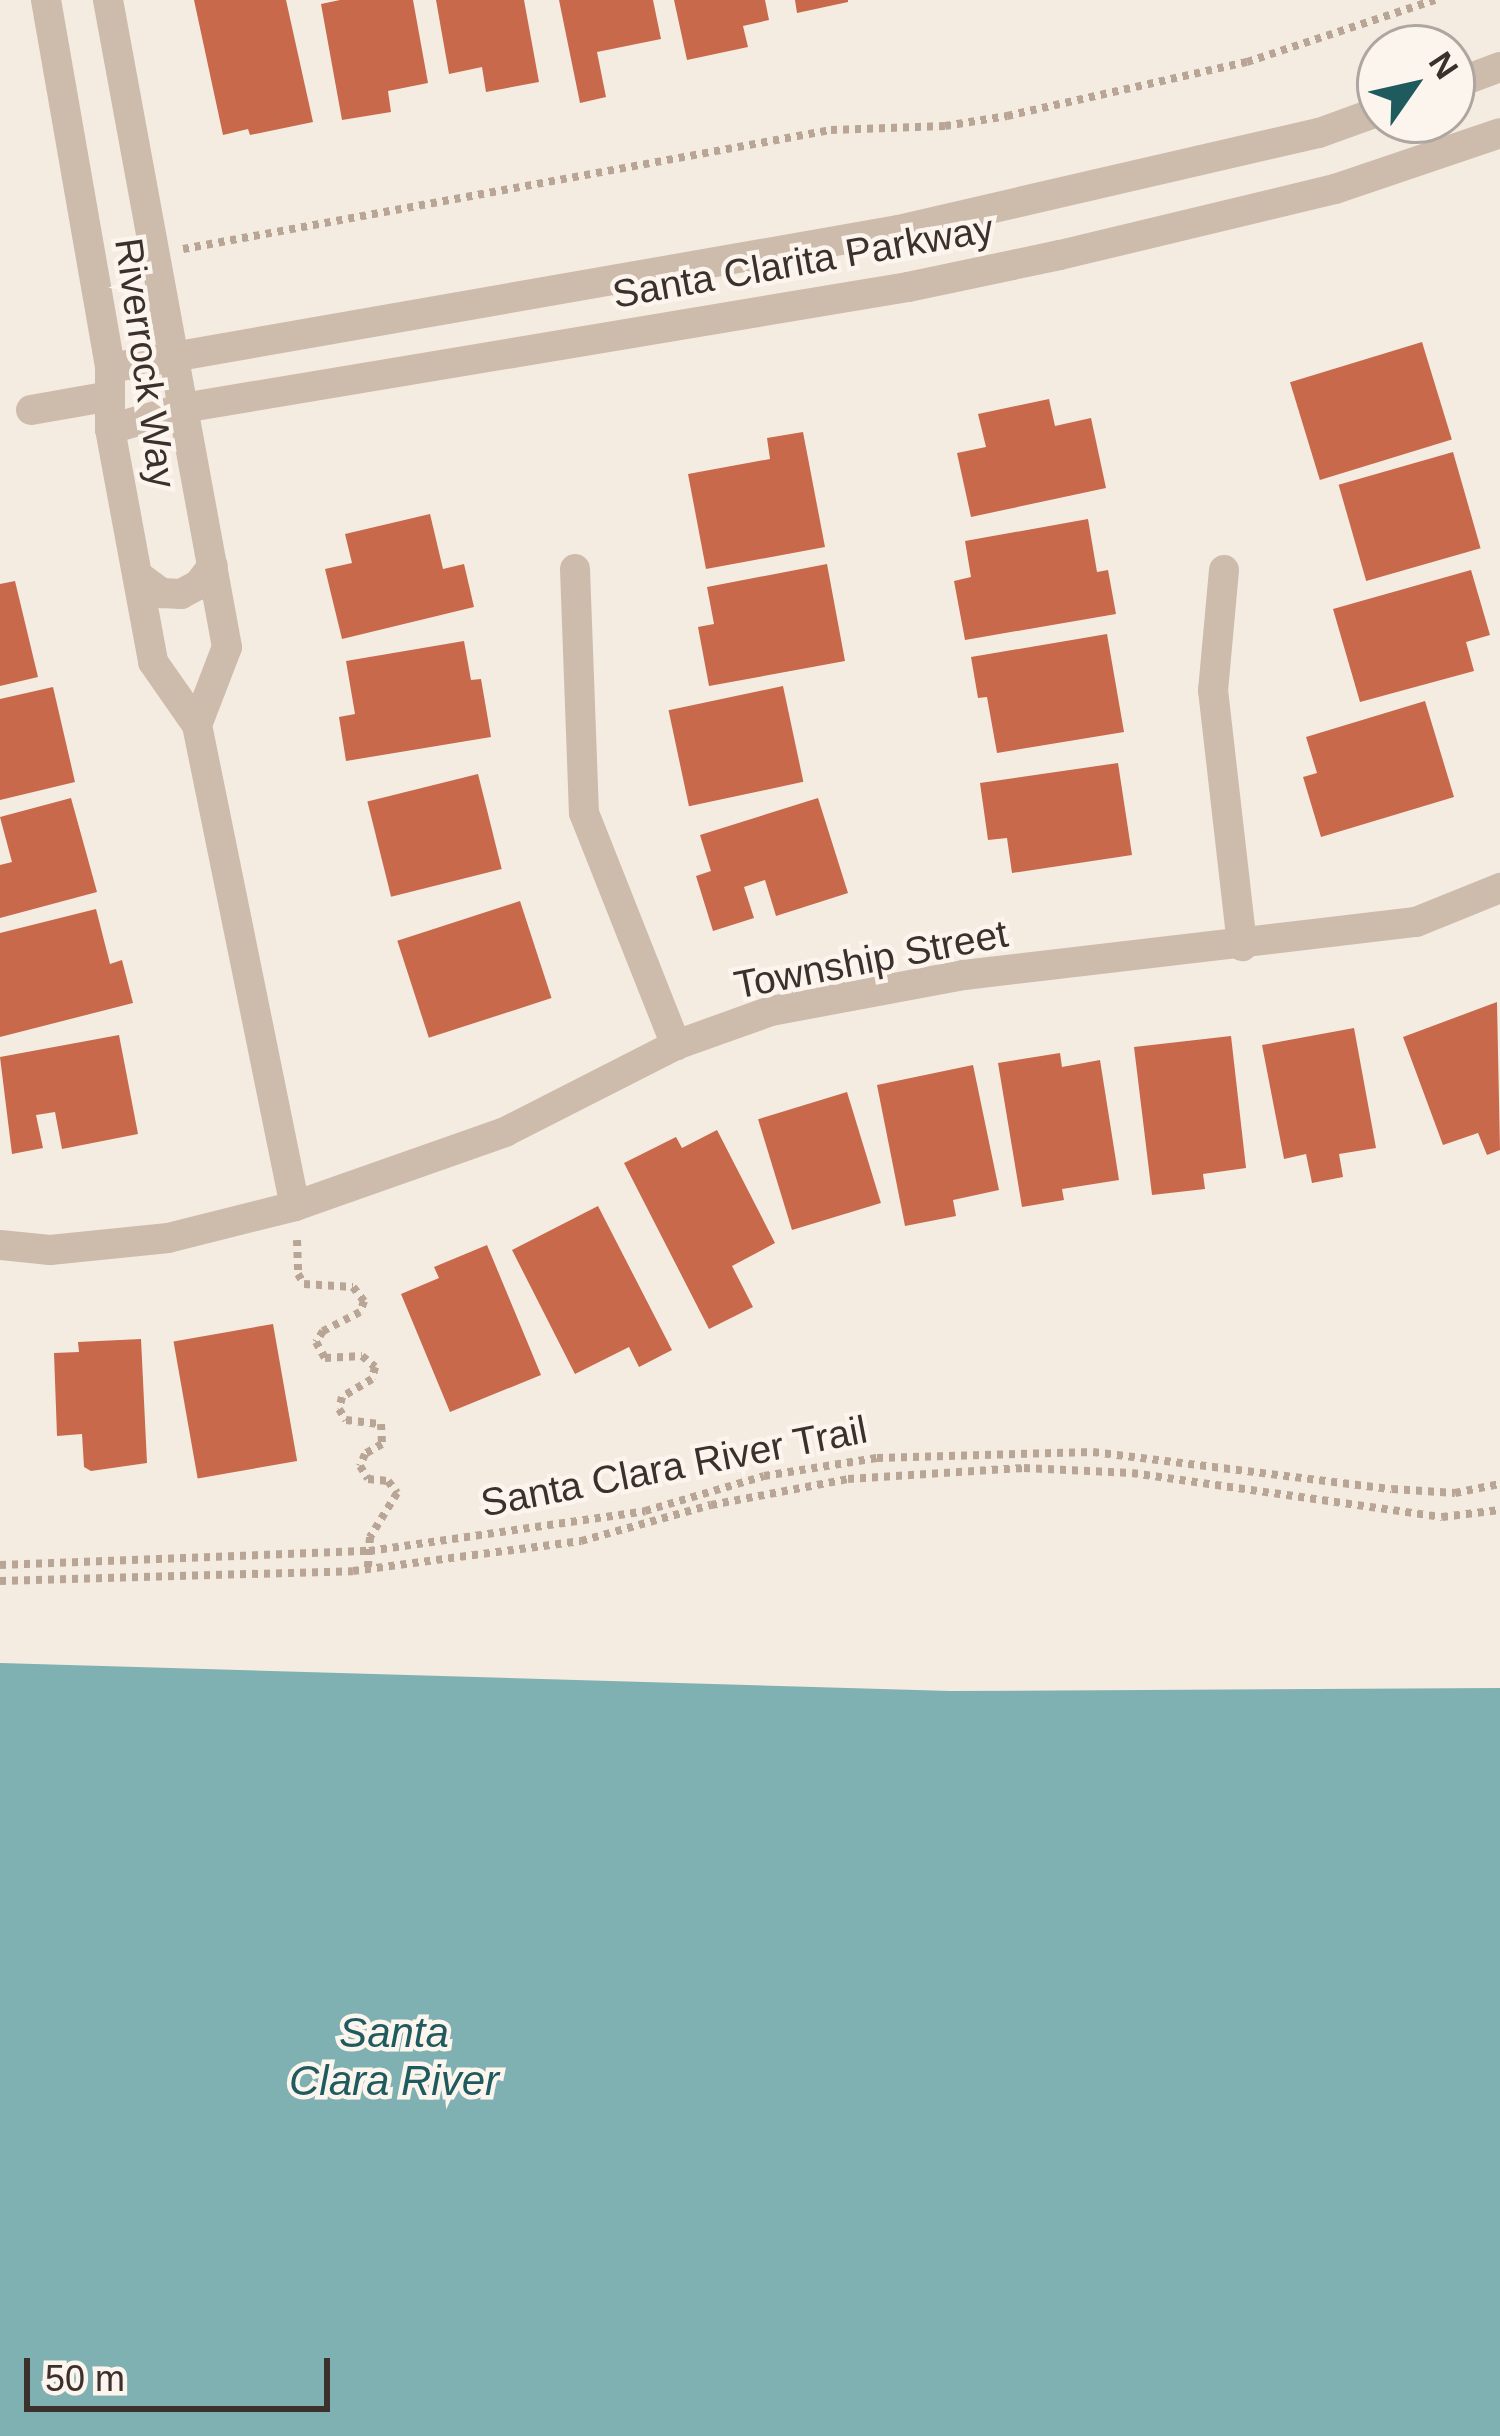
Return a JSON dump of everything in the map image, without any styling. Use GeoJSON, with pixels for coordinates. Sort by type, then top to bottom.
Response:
{"type":"FeatureCollection","features":[{"type":"Feature","properties":{"kind":"street","name":"Riverrock Way"},"geometry":{"type":"LineString","coordinates":[[46,0],[110,382],[110,429],[153,662],[197,724],[295,1206]]}},
{"type":"Feature","properties":{"kind":"street","name":"Riverrock Way"},"geometry":{"type":"LineString","coordinates":[[109,0],[227,647],[197,724]]}},
{"type":"Feature","properties":{"kind":"street","name":"Santa Clarita Parkway"},"geometry":{"type":"LineString","coordinates":[[31,410],[173,356],[898,230],[1296,139],[1356,119]]}},
{"type":"Feature","properties":{"kind":"street","name":"Santa Clarita Parkway"},"geometry":{"type":"LineString","coordinates":[[110,429],[184,408],[995,269],[1335,188],[1500,133]]}},
{"type":"Feature","properties":{"kind":"street"},"geometry":{"type":"LineString","coordinates":[[141,578],[162,593],[181,594],[198,585],[213,566]]}},
{"type":"Feature","properties":{"kind":"street"},"geometry":{"type":"LineString","coordinates":[[575,569],[584,813],[676,1045]]}},
{"type":"Feature","properties":{"kind":"street"},"geometry":{"type":"LineString","coordinates":[[1224,570],[1213,690],[1242,946]]}},
{"type":"Feature","properties":{"kind":"street","name":"Township Street"},"geometry":{"type":"LineString","coordinates":[[0,1245],[50,1250],[169,1238],[295,1206],[505,1132],[676,1045],[771,1011],[964,975],[1416,922],[1500,888]]}},
{"type":"Feature","properties":{"kind":"path"},"geometry":{"type":"LineString","coordinates":[[152,254],[831,130],[946,126],[1007,116],[1247,62],[1435,0]]}},
{"type":"Feature","properties":{"kind":"path"},"geometry":{"type":"LineString","coordinates":[[295,1206],[301,1280],[310,1286],[353,1287],[364,1300],[357,1315],[323,1331],[316,1342],[325,1358],[362,1356],[375,1367],[372,1379],[343,1397],[339,1409],[346,1420],[374,1422],[385,1430],[382,1444],[365,1454],[360,1466],[368,1479],[394,1486],[397,1501],[374,1527],[368,1569]]}},
{"type":"Feature","properties":{"kind":"path","name":"Santa Clara River Trail"},"geometry":{"type":"LineString","coordinates":[[0,1564],[369,1551],[645,1511],[764,1476],[877,1457],[1094,1452],[1409,1491],[1455,1492],[1500,1484]]}},
{"type":"Feature","properties":{"kind":"path"},"geometry":{"type":"LineString","coordinates":[[0,1581],[368,1569],[581,1541],[711,1505],[848,1479],[1004,1469],[1132,1473],[1442,1517],[1500,1510]]}},
{"type":"Feature","properties":{"kind":"water","name":"Santa Clara River"},"geometry":{"type":"Polygon","coordinates":[[[0,1663],[950,1691],[1500,1688],[1500,2436],[0,2436],[0,1663]]]}},
{"type":"Feature","properties":{"kind":"building"},"geometry":{"type":"Polygon","coordinates":[[[194,0],[286,0],[313,122],[250,135],[248,129],[223,135],[194,0]]]}},
{"type":"Feature","properties":{"kind":"building"},"geometry":{"type":"Polygon","coordinates":[[[413,0],[428,83],[388,91],[391,112],[342,120],[321,4],[413,0]]]}},
{"type":"Feature","properties":{"kind":"building"},"geometry":{"type":"Polygon","coordinates":[[[436,0],[524,0],[539,82],[486,92],[482,67],[449,74],[436,0]]]}},
{"type":"Feature","properties":{"kind":"building"},"geometry":{"type":"Polygon","coordinates":[[[559,0],[653,0],[661,39],[597,52],[606,97],[580,103],[559,0]]]}},
{"type":"Feature","properties":{"kind":"building"},"geometry":{"type":"Polygon","coordinates":[[[674,0],[765,0],[769,20],[743,26],[748,47],[687,60],[674,0]]]}},
{"type":"Feature","properties":{"kind":"building"},"geometry":{"type":"Polygon","coordinates":[[[795,0],[848,0],[848,2],[797,13],[795,0]]]}},
{"type":"Feature","properties":{"kind":"building"},"geometry":{"type":"Polygon","coordinates":[[[1422,342],[1452,440],[1320,480],[1290,382],[1422,342]]]}},
{"type":"Feature","properties":{"kind":"building"},"geometry":{"type":"Polygon","coordinates":[[[1049,399],[1055,426],[1091,418],[1106,488],[971,517],[957,453],[986,447],[978,414],[1049,399]]]}},
{"type":"Feature","properties":{"kind":"building"},"geometry":{"type":"Polygon","coordinates":[[[803,432],[825,547],[706,569],[688,474],[770,459],[767,438],[803,432]]]}},
{"type":"Feature","properties":{"kind":"building"},"geometry":{"type":"Polygon","coordinates":[[[1453,452],[1481,548],[1366,581],[1339,485],[1453,452]]]}},
{"type":"Feature","properties":{"kind":"building"},"geometry":{"type":"Polygon","coordinates":[[[430,514],[443,569],[464,564],[474,607],[342,639],[325,569],[352,563],[345,534],[430,514]]]}},
{"type":"Feature","properties":{"kind":"building"},"geometry":{"type":"Polygon","coordinates":[[[1088,519],[1097,572],[1108,570],[1116,614],[965,640],[954,581],[971,577],[965,541],[1088,519]]]}},
{"type":"Feature","properties":{"kind":"building"},"geometry":{"type":"Polygon","coordinates":[[[827,564],[845,661],[709,686],[698,627],[714,624],[707,587],[827,564]]]}},
{"type":"Feature","properties":{"kind":"building"},"geometry":{"type":"Polygon","coordinates":[[[1471,570],[1490,635],[1466,642],[1474,671],[1360,702],[1333,609],[1471,570]]]}},
{"type":"Feature","properties":{"kind":"building"},"geometry":{"type":"Polygon","coordinates":[[[15,581],[38,677],[0,686],[0,584],[15,581]]]}},
{"type":"Feature","properties":{"kind":"building"},"geometry":{"type":"Polygon","coordinates":[[[1107,634],[1124,732],[997,753],[987,697],[978,698],[971,657],[1107,634]]]}},
{"type":"Feature","properties":{"kind":"building"},"geometry":{"type":"Polygon","coordinates":[[[464,641],[471,680],[481,679],[491,737],[346,761],[339,717],[355,714],[346,661],[464,641]]]}},
{"type":"Feature","properties":{"kind":"building"},"geometry":{"type":"Polygon","coordinates":[[[783,686],[803,782],[689,806],[669,710],[783,686]]]}},
{"type":"Feature","properties":{"kind":"building"},"geometry":{"type":"Polygon","coordinates":[[[53,687],[75,782],[0,800],[0,699],[53,687]]]}},
{"type":"Feature","properties":{"kind":"building"},"geometry":{"type":"Polygon","coordinates":[[[1425,701],[1454,797],[1321,837],[1303,777],[1317,773],[1306,737],[1425,701]]]}},
{"type":"Feature","properties":{"kind":"building"},"geometry":{"type":"Polygon","coordinates":[[[1118,763],[1132,855],[1012,873],[1007,838],[988,840],[980,783],[1118,763]]]}},
{"type":"Feature","properties":{"kind":"building"},"geometry":{"type":"Polygon","coordinates":[[[478,774],[502,869],[391,897],[367,802],[478,774]]]}},
{"type":"Feature","properties":{"kind":"building"},"geometry":{"type":"Polygon","coordinates":[[[71,798],[97,892],[0,918],[0,865],[12,862],[0,817],[71,798]]]}},
{"type":"Feature","properties":{"kind":"building"},"geometry":{"type":"Polygon","coordinates":[[[818,798],[848,893],[776,916],[765,880],[744,887],[754,918],[713,931],[696,876],[711,871],[700,835],[818,798]]]}},
{"type":"Feature","properties":{"kind":"building"},"geometry":{"type":"Polygon","coordinates":[[[520,901],[552,998],[429,1038],[397,941],[520,901]]]}},
{"type":"Feature","properties":{"kind":"building"},"geometry":{"type":"Polygon","coordinates":[[[96,909],[110,964],[122,960],[133,1003],[0,1037],[0,933],[96,909]]]}},
{"type":"Feature","properties":{"kind":"building"},"geometry":{"type":"Polygon","coordinates":[[[1497,1002],[1500,1150],[1487,1155],[1478,1133],[1443,1145],[1403,1037],[1497,1002]]]}},
{"type":"Feature","properties":{"kind":"building"},"geometry":{"type":"Polygon","coordinates":[[[1354,1028],[1376,1148],[1339,1154],[1343,1177],[1312,1183],[1306,1154],[1284,1159],[1262,1045],[1354,1028]]]}},
{"type":"Feature","properties":{"kind":"building"},"geometry":{"type":"Polygon","coordinates":[[[119,1035],[138,1134],[62,1149],[55,1112],[36,1115],[43,1148],[12,1154],[0,1057],[119,1035]]]}},
{"type":"Feature","properties":{"kind":"building"},"geometry":{"type":"Polygon","coordinates":[[[1231,1036],[1246,1168],[1203,1174],[1205,1189],[1152,1195],[1134,1047],[1231,1036]]]}},
{"type":"Feature","properties":{"kind":"building"},"geometry":{"type":"Polygon","coordinates":[[[1060,1053],[1062,1067],[1100,1060],[1119,1180],[1062,1189],[1064,1200],[1022,1207],[998,1063],[1060,1053]]]}},
{"type":"Feature","properties":{"kind":"building"},"geometry":{"type":"Polygon","coordinates":[[[973,1065],[999,1190],[953,1200],[956,1216],[905,1226],[877,1085],[973,1065]]]}},
{"type":"Feature","properties":{"kind":"building"},"geometry":{"type":"Polygon","coordinates":[[[847,1092],[881,1203],[792,1230],[758,1119],[847,1092]]]}},
{"type":"Feature","properties":{"kind":"building"},"geometry":{"type":"Polygon","coordinates":[[[717,1130],[775,1243],[732,1266],[753,1307],[709,1329],[624,1163],[676,1137],[682,1148],[717,1130]]]}},
{"type":"Feature","properties":{"kind":"building"},"geometry":{"type":"Polygon","coordinates":[[[598,1206],[672,1350],[639,1367],[629,1347],[575,1374],[512,1250],[598,1206]]]}},
{"type":"Feature","properties":{"kind":"building"},"geometry":{"type":"Polygon","coordinates":[[[487,1245],[541,1375],[450,1412],[401,1294],[439,1278],[434,1267],[487,1245]]]}},
{"type":"Feature","properties":{"kind":"building"},"geometry":{"type":"Polygon","coordinates":[[[273,1324],[297,1461],[198,1478],[174,1342],[273,1324]]]}},
{"type":"Feature","properties":{"kind":"building"},"geometry":{"type":"Polygon","coordinates":[[[141,1339],[147,1463],[91,1471],[84,1467],[82,1434],[57,1436],[54,1353],[79,1352],[78,1342],[141,1339]]]}}]}
